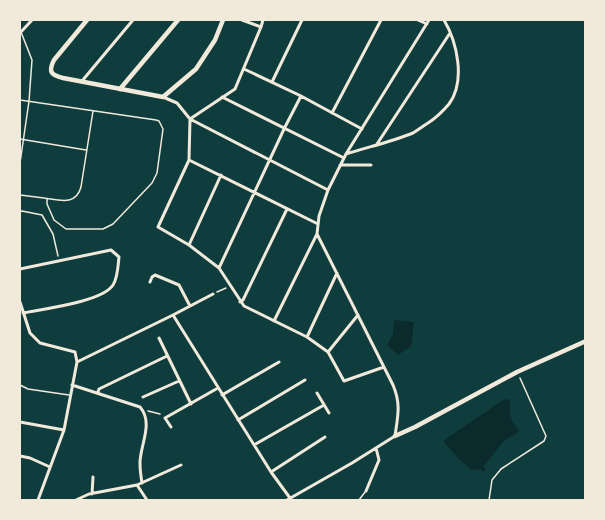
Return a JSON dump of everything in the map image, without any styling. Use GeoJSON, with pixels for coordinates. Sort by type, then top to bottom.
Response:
{"type":"FeatureCollection","features":[{"type":"Feature","properties":{"kind":"street"},"geometry":{"type":"LineString","coordinates":[[20,33],[32,20]]}},
{"type":"Feature","properties":{"kind":"street"},"geometry":{"type":"LineString","coordinates":[[87,20],[54,60],[51,71],[57,77],[163,97],[177,103],[190,119],[328,190]]}},
{"type":"Feature","properties":{"kind":"street"},"geometry":{"type":"LineString","coordinates":[[82,81],[133,20]]}},
{"type":"Feature","properties":{"kind":"street"},"geometry":{"type":"LineString","coordinates":[[120,89],[178,20]]}},
{"type":"Feature","properties":{"kind":"street"},"geometry":{"type":"LineString","coordinates":[[163,97],[196,69],[215,40],[223,20]]}},
{"type":"Feature","properties":{"kind":"street"},"geometry":{"type":"LineString","coordinates":[[242,20],[261,27]]}},
{"type":"Feature","properties":{"kind":"street"},"geometry":{"type":"LineString","coordinates":[[190,119],[235,89],[263,20]]}},
{"type":"Feature","properties":{"kind":"street"},"geometry":{"type":"LineString","coordinates":[[272,82],[302,20]]}},
{"type":"Feature","properties":{"kind":"street"},"geometry":{"type":"LineString","coordinates":[[332,113],[381,20]]}},
{"type":"Feature","properties":{"kind":"street"},"geometry":{"type":"LineString","coordinates":[[274,321],[317,234],[319,216],[340,165],[428,22],[418,20]]}},
{"type":"Feature","properties":{"kind":"street"},"geometry":{"type":"LineString","coordinates":[[222,97],[345,156],[414,132],[435,118],[450,103],[457,84],[458,68],[450,33],[444,20]]}},
{"type":"Feature","properties":{"kind":"street"},"geometry":{"type":"LineString","coordinates":[[377,144],[450,33]]}},
{"type":"Feature","properties":{"kind":"street"},"geometry":{"type":"LineString","coordinates":[[244,69],[362,129]]}},
{"type":"Feature","properties":{"kind":"street"},"geometry":{"type":"LineString","coordinates":[[219,268],[301,96]]}},
{"type":"Feature","properties":{"kind":"street"},"geometry":{"type":"LineString","coordinates":[[190,119],[189,160],[158,227],[189,245],[219,268],[244,306],[308,337],[328,352],[344,381],[384,367]]}},
{"type":"Feature","properties":{"kind":"street"},"geometry":{"type":"LineString","coordinates":[[189,160],[318,224]]}},
{"type":"Feature","properties":{"kind":"street"},"geometry":{"type":"LineString","coordinates":[[340,165],[371,165]]}},
{"type":"Feature","properties":{"kind":"street"},"geometry":{"type":"LineString","coordinates":[[189,245],[221,175]]}},
{"type":"Feature","properties":{"kind":"street"},"geometry":{"type":"LineString","coordinates":[[240,302],[243,300],[286,209]]}},
{"type":"Feature","properties":{"kind":"street"},"geometry":{"type":"LineString","coordinates":[[317,234],[398,397],[399,408],[395,436]]}},
{"type":"Feature","properties":{"kind":"street"},"geometry":{"type":"LineString","coordinates":[[20,269],[111,250],[120,257],[112,288],[91,299],[23,313]]}},
{"type":"Feature","properties":{"kind":"street"},"geometry":{"type":"LineString","coordinates":[[308,337],[337,273]]}},
{"type":"Feature","properties":{"kind":"street"},"geometry":{"type":"LineString","coordinates":[[150,282],[155,275],[179,285],[190,306]]}},
{"type":"Feature","properties":{"kind":"street"},"geometry":{"type":"LineString","coordinates":[[77,362],[213,294]]}},
{"type":"Feature","properties":{"kind":"street"},"geometry":{"type":"LineString","coordinates":[[20,302],[30,333],[40,343],[75,352],[77,362],[63,430],[38,501]]}},
{"type":"Feature","properties":{"kind":"street"},"geometry":{"type":"LineString","coordinates":[[173,315],[288,499],[395,436],[517,372],[585,341]]}},
{"type":"Feature","properties":{"kind":"street"},"geometry":{"type":"LineString","coordinates":[[328,352],[358,315]]}},
{"type":"Feature","properties":{"kind":"street"},"geometry":{"type":"LineString","coordinates":[[159,338],[191,404]]}},
{"type":"Feature","properties":{"kind":"street"},"geometry":{"type":"LineString","coordinates":[[98,392],[99,389],[167,356]]}},
{"type":"Feature","properties":{"kind":"street"},"geometry":{"type":"LineString","coordinates":[[222,395],[279,362]]}},
{"type":"Feature","properties":{"kind":"street"},"geometry":{"type":"LineString","coordinates":[[238,420],[305,380]]}},
{"type":"Feature","properties":{"kind":"street"},"geometry":{"type":"LineString","coordinates":[[142,397],[179,381]]}},
{"type":"Feature","properties":{"kind":"street"},"geometry":{"type":"LineString","coordinates":[[72,385],[98,392],[143,410],[147,428],[140,463],[142,483]]}},
{"type":"Feature","properties":{"kind":"street"},"geometry":{"type":"LineString","coordinates":[[171,427],[166,417],[218,388]]}},
{"type":"Feature","properties":{"kind":"street"},"geometry":{"type":"LineString","coordinates":[[317,393],[329,413]]}},
{"type":"Feature","properties":{"kind":"street"},"geometry":{"type":"LineString","coordinates":[[254,445],[324,405]]}},
{"type":"Feature","properties":{"kind":"street"},"geometry":{"type":"LineString","coordinates":[[20,422],[63,430]]}},
{"type":"Feature","properties":{"kind":"street"},"geometry":{"type":"LineString","coordinates":[[271,472],[325,437]]}},
{"type":"Feature","properties":{"kind":"street"},"geometry":{"type":"LineString","coordinates":[[366,491],[379,460],[376,448]]}},
{"type":"Feature","properties":{"kind":"street"},"geometry":{"type":"LineString","coordinates":[[20,456],[51,466]]}},
{"type":"Feature","properties":{"kind":"street"},"geometry":{"type":"LineString","coordinates":[[76,501],[92,494],[137,485],[181,465]]}},
{"type":"Feature","properties":{"kind":"street"},"geometry":{"type":"LineString","coordinates":[[92,494],[93,477]]}},
{"type":"Feature","properties":{"kind":"street"},"geometry":{"type":"LineString","coordinates":[[137,485],[147,501]]}},
{"type":"Feature","properties":{"kind":"lane"},"geometry":{"type":"LineString","coordinates":[[20,33],[32,60],[20,163]]}},
{"type":"Feature","properties":{"kind":"lane"},"geometry":{"type":"LineString","coordinates":[[20,100],[149,118],[159,121],[163,132],[157,173],[152,183],[113,224],[103,229],[66,229],[51,215],[47,199]]}},
{"type":"Feature","properties":{"kind":"lane"},"geometry":{"type":"LineString","coordinates":[[20,195],[64,201],[77,195],[81,187],[93,111]]}},
{"type":"Feature","properties":{"kind":"lane"},"geometry":{"type":"LineString","coordinates":[[20,140],[86,150]]}},
{"type":"Feature","properties":{"kind":"lane"},"geometry":{"type":"LineString","coordinates":[[20,385],[28,389],[70,395]]}},
{"type":"Feature","properties":{"kind":"lane"},"geometry":{"type":"LineString","coordinates":[[359,501],[366,491]]}},
{"type":"Feature","properties":{"kind":"path"},"geometry":{"type":"LineString","coordinates":[[20,213],[22,211],[42,214],[53,234],[58,260]]}},
{"type":"Feature","properties":{"kind":"path"},"geometry":{"type":"LineString","coordinates":[[213,294],[230,285]]}},
{"type":"Feature","properties":{"kind":"path"},"geometry":{"type":"LineString","coordinates":[[489,501],[492,480],[501,469],[544,441],[546,436],[517,372]]}},
{"type":"Feature","properties":{"kind":"path"},"geometry":{"type":"LineString","coordinates":[[143,410],[166,417]]}},
{"type":"Feature","properties":{"kind":"water"},"geometry":{"type":"Polygon","coordinates":[[[394,320],[414,322],[411,346],[398,355],[387,345],[393,334],[394,320]]]}},
{"type":"Feature","properties":{"kind":"water"},"geometry":{"type":"Polygon","coordinates":[[[507,399],[510,401],[512,420],[519,430],[503,442],[483,467],[486,469],[483,472],[480,469],[471,470],[443,441],[507,399]]]}}]}
